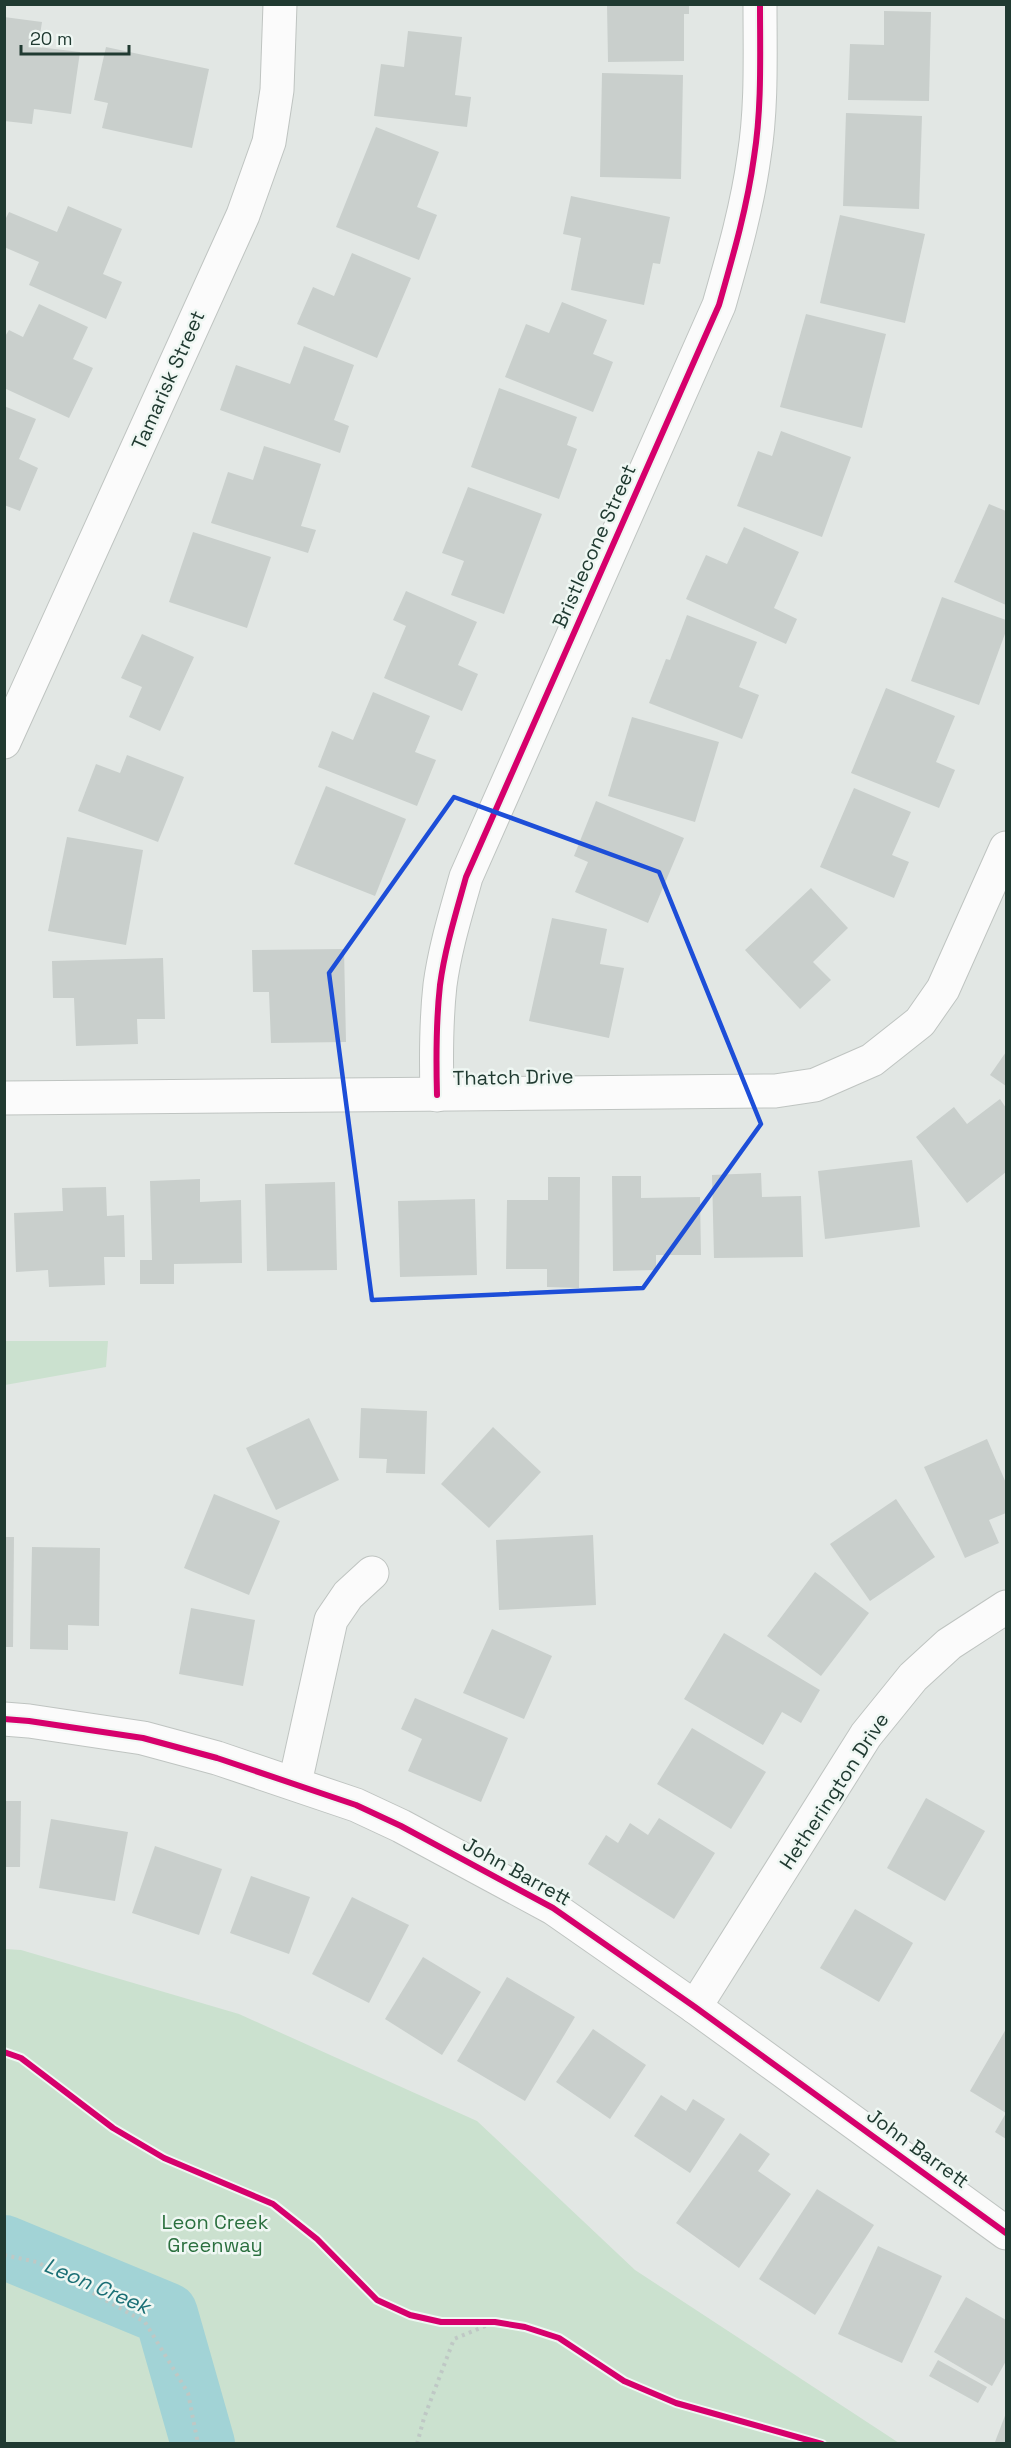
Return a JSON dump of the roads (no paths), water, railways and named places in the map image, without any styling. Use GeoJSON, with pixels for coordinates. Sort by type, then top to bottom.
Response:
{"type":"FeatureCollection","features":[{"type":"Feature","properties":{"kind":"street","name":"Tamarisk Street"},"geometry":{"type":"LineString","coordinates":[[4,742],[243,215],[269,142],[277,90],[280,4]]}},
{"type":"Feature","properties":{"kind":"street","name":"Bristlecone Street"},"geometry":{"type":"LineString","coordinates":[[437,1095],[436,1039],[440,983],[451,930],[466,877],[718,305],[737,242],[755,156],[760,79],[760,4]]}},
{"type":"Feature","properties":{"kind":"street","name":"Thatch Drive"},"geometry":{"type":"LineString","coordinates":[[4,1098],[775,1091],[815,1085],[872,1059],[920,1022],[943,989],[1006,848]]}},
{"type":"Feature","properties":{"kind":"street"},"geometry":{"type":"LineString","coordinates":[[295,1783],[331,1620],[348,1595],[372,1573]]}},
{"type":"Feature","properties":{"kind":"street","name":"Hetherington Drive"},"geometry":{"type":"LineString","coordinates":[[695,2007],[866,1735],[914,1677],[949,1644],[1006,1607]]}},
{"type":"Feature","properties":{"kind":"street","name":"John Barrett"},"geometry":{"type":"LineString","coordinates":[[4,1719],[143,1738],[217,1758],[295,1783],[356,1805],[401,1826],[554,1908],[695,2007],[1006,2233]]}},
{"type":"Feature","properties":{"kind":"waterway","name":"Leon Creek"},"geometry":{"type":"LineString","coordinates":[[4,2247],[166,2314],[203,2444]]}},
{"type":"Feature","properties":{"kind":"park label","name":"Leon Creek Greenway"},"geometry":{"type":"Point","coordinates":[215,2234]}}]}
